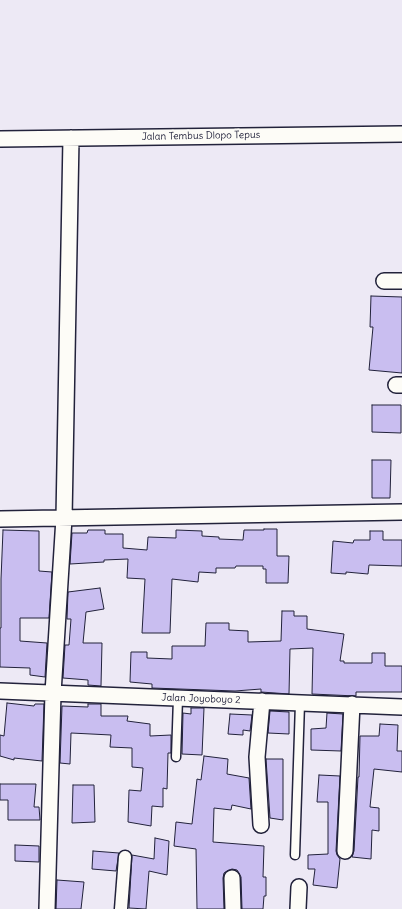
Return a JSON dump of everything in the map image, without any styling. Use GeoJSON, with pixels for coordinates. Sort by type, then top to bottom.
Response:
{"type":"FeatureCollection","features":[{"type":"Feature","properties":{"kind":"street","name":"Jalan Tembus Dlopo Tepus"},"geometry":{"type":"LineString","coordinates":[[0,139],[402,134]]}},
{"type":"Feature","properties":{"kind":"street"},"geometry":{"type":"LineString","coordinates":[[47,909],[53,693],[64,518],[71,138]]}},
{"type":"Feature","properties":{"kind":"street"},"geometry":{"type":"LineString","coordinates":[[384,281],[402,281]]}},
{"type":"Feature","properties":{"kind":"street"},"geometry":{"type":"LineString","coordinates":[[0,518],[402,512]]}},
{"type":"Feature","properties":{"kind":"street","name":"Jalan Joyoboyo 2"},"geometry":{"type":"LineString","coordinates":[[0,691],[402,707]]}},
{"type":"Feature","properties":{"kind":"street"},"geometry":{"type":"LineString","coordinates":[[261,825],[257,757],[262,701]]}},
{"type":"Feature","properties":{"kind":"street"},"geometry":{"type":"LineString","coordinates":[[345,851],[352,704]]}},
{"type":"Feature","properties":{"kind":"street"},"geometry":{"type":"LineString","coordinates":[[121,909],[125,857]]}},
{"type":"Feature","properties":{"kind":"street"},"geometry":{"type":"LineString","coordinates":[[232,878],[233,909]]}},
{"type":"Feature","properties":{"kind":"street"},"geometry":{"type":"LineString","coordinates":[[298,909],[299,886]]}},
{"type":"Feature","properties":{"kind":"lane"},"geometry":{"type":"LineString","coordinates":[[176,757],[178,698]]}},
{"type":"Feature","properties":{"kind":"lane"},"geometry":{"type":"LineString","coordinates":[[295,855],[300,703]]}},
{"type":"Feature","properties":{"kind":"building"},"geometry":{"type":"Polygon","coordinates":[[[371,296],[402,297],[402,373],[369,370],[373,327],[370,327],[371,296]]]}},
{"type":"Feature","properties":{"kind":"building"},"geometry":{"type":"Polygon","coordinates":[[[372,405],[401,405],[401,433],[372,432],[372,405]]]}},
{"type":"Feature","properties":{"kind":"building"},"geometry":{"type":"Polygon","coordinates":[[[372,460],[391,460],[390,498],[372,498],[372,460]]]}},
{"type":"Feature","properties":{"kind":"building"},"geometry":{"type":"Polygon","coordinates":[[[277,529],[277,556],[289,556],[288,583],[266,583],[266,569],[263,569],[263,566],[216,568],[216,573],[199,572],[198,582],[172,579],[170,633],[142,633],[145,579],[127,578],[128,559],[70,564],[72,533],[87,533],[88,530],[105,530],[105,534],[123,534],[123,548],[147,550],[148,537],[176,538],[176,530],[202,531],[202,536],[219,537],[219,539],[243,540],[244,530],[277,529]]]}},
{"type":"Feature","properties":{"kind":"building"},"geometry":{"type":"Polygon","coordinates":[[[3,530],[39,531],[39,571],[52,572],[49,618],[20,618],[20,641],[47,643],[45,677],[30,675],[30,668],[0,667],[3,530]]]}},
{"type":"Feature","properties":{"kind":"building"},"geometry":{"type":"Polygon","coordinates":[[[370,531],[383,531],[383,540],[402,540],[402,566],[369,565],[368,574],[346,572],[346,574],[331,573],[333,541],[353,543],[354,540],[370,540],[370,531]]]}},
{"type":"Feature","properties":{"kind":"building"},"geometry":{"type":"Polygon","coordinates":[[[100,588],[104,609],[86,612],[83,643],[102,643],[101,686],[88,685],[88,680],[63,678],[65,645],[69,645],[71,619],[67,619],[68,592],[100,588]]]}},
{"type":"Feature","properties":{"kind":"building"},"geometry":{"type":"Polygon","coordinates":[[[282,611],[294,611],[294,616],[307,616],[307,629],[344,634],[340,661],[344,661],[344,663],[372,663],[372,653],[385,653],[385,666],[402,666],[402,692],[356,692],[356,696],[312,694],[313,648],[290,649],[289,694],[261,692],[261,689],[235,691],[152,688],[152,684],[130,682],[131,652],[147,652],[147,658],[172,659],[172,646],[205,646],[206,623],[229,623],[229,630],[248,631],[248,642],[281,641],[282,611]]]}},
{"type":"Feature","properties":{"kind":"building"},"geometry":{"type":"Polygon","coordinates":[[[7,703],[34,706],[35,704],[44,704],[42,761],[14,758],[14,760],[0,756],[0,735],[4,736],[7,703]]]}},
{"type":"Feature","properties":{"kind":"building"},"geometry":{"type":"Polygon","coordinates":[[[88,704],[101,704],[101,716],[128,716],[127,721],[150,724],[150,736],[171,735],[171,753],[168,753],[167,789],[163,788],[163,807],[152,806],[151,826],[128,822],[129,790],[141,791],[143,768],[132,767],[132,748],[110,747],[111,735],[71,733],[70,764],[60,763],[62,706],[88,707],[88,704]]]}},
{"type":"Feature","properties":{"kind":"building"},"geometry":{"type":"Polygon","coordinates":[[[191,708],[204,708],[202,755],[182,754],[183,713],[191,714],[191,708]]]}},
{"type":"Feature","properties":{"kind":"building"},"geometry":{"type":"Polygon","coordinates":[[[270,711],[289,712],[289,734],[268,733],[270,711]]]}},
{"type":"Feature","properties":{"kind":"building"},"geometry":{"type":"Polygon","coordinates":[[[327,713],[343,714],[341,751],[311,750],[311,729],[326,728],[327,713]]]}},
{"type":"Feature","properties":{"kind":"building"},"geometry":{"type":"Polygon","coordinates":[[[230,714],[252,715],[250,731],[243,730],[243,735],[228,734],[230,714]]]}},
{"type":"Feature","properties":{"kind":"building"},"geometry":{"type":"Polygon","coordinates":[[[380,724],[398,725],[397,751],[402,751],[402,772],[374,769],[370,807],[379,808],[379,831],[372,830],[371,859],[352,857],[354,851],[359,777],[360,736],[379,736],[380,724]]]}},
{"type":"Feature","properties":{"kind":"building"},"geometry":{"type":"Polygon","coordinates":[[[204,756],[228,759],[227,774],[249,778],[251,809],[232,805],[231,810],[214,808],[213,842],[264,846],[263,877],[266,877],[266,896],[264,896],[263,909],[242,909],[241,877],[237,870],[232,869],[224,873],[223,878],[224,909],[197,909],[196,849],[174,846],[176,822],[192,824],[197,779],[201,780],[204,756]]]}},
{"type":"Feature","properties":{"kind":"building"},"geometry":{"type":"Polygon","coordinates":[[[266,759],[283,759],[283,820],[270,818],[266,759]]]}},
{"type":"Feature","properties":{"kind":"building"},"geometry":{"type":"Polygon","coordinates":[[[319,775],[340,776],[336,851],[340,859],[337,888],[313,885],[315,869],[308,869],[308,855],[328,854],[328,802],[317,802],[319,775]]]}},
{"type":"Feature","properties":{"kind":"building"},"geometry":{"type":"Polygon","coordinates":[[[0,784],[36,784],[34,807],[39,807],[40,820],[8,820],[8,800],[0,800],[0,784]]]}},
{"type":"Feature","properties":{"kind":"building"},"geometry":{"type":"Polygon","coordinates":[[[73,785],[94,785],[95,822],[72,823],[73,785]]]}},
{"type":"Feature","properties":{"kind":"building"},"geometry":{"type":"Polygon","coordinates":[[[155,838],[169,841],[167,875],[149,871],[146,909],[129,908],[132,855],[154,859],[155,838]]]}},
{"type":"Feature","properties":{"kind":"building"},"geometry":{"type":"Polygon","coordinates":[[[15,845],[39,846],[39,862],[15,861],[15,845]]]}},
{"type":"Feature","properties":{"kind":"building"},"geometry":{"type":"Polygon","coordinates":[[[93,851],[119,853],[116,871],[92,869],[93,851]]]}},
{"type":"Feature","properties":{"kind":"building"},"geometry":{"type":"Polygon","coordinates":[[[57,880],[84,882],[81,909],[56,909],[57,880]]]}}]}
